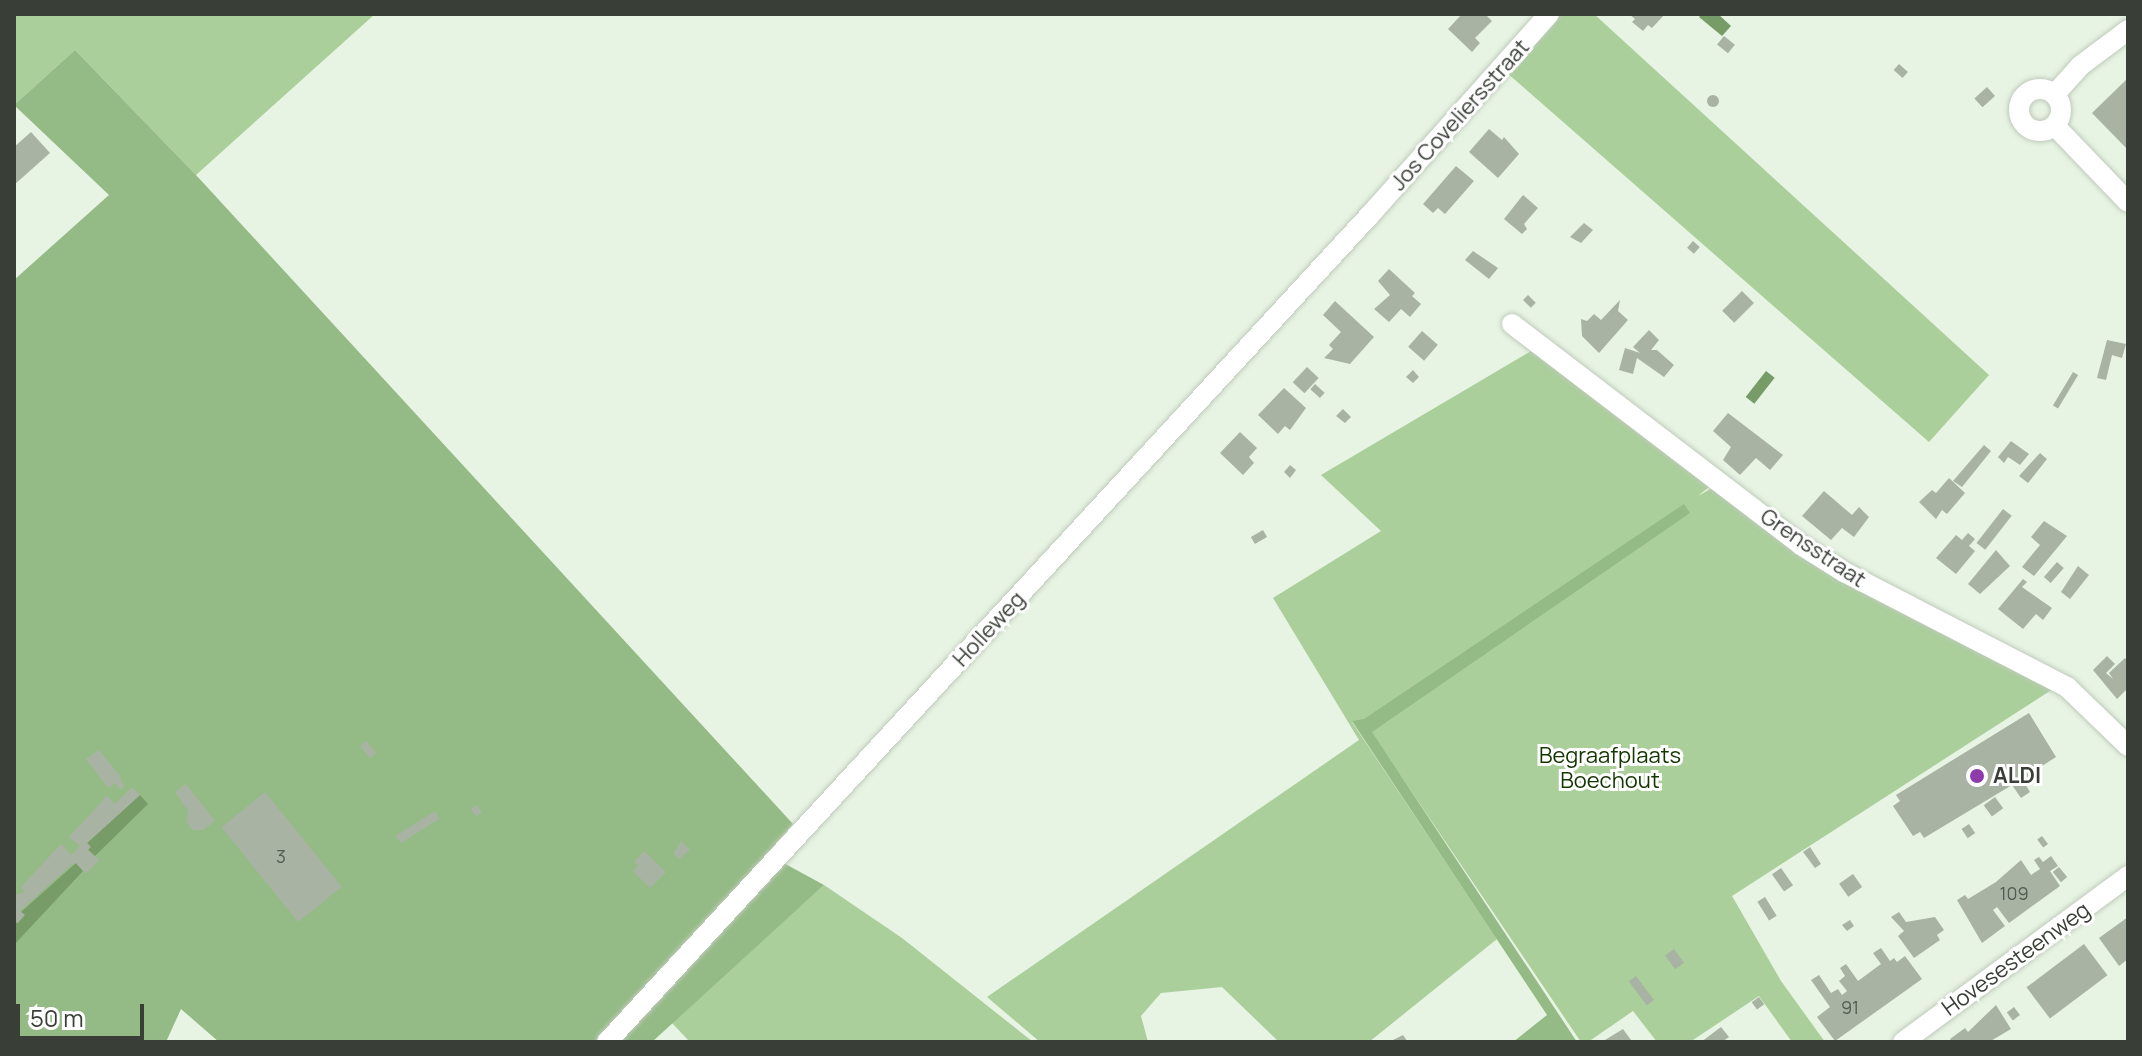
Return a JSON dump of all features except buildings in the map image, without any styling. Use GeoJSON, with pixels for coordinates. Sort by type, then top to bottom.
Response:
{"type":"FeatureCollection","features":[{"type":"Feature","properties":{"kind":"street","name":"Jos Coveliersstraat"},"geometry":{"type":"LineString","coordinates":[[1370,215],[1549,14]]}},
{"type":"Feature","properties":{"kind":"street"},"geometry":{"type":"LineString","coordinates":[[2055,94],[2080,66],[2128,30]]}},
{"type":"Feature","properties":{"kind":"street"},"geometry":{"type":"LineString","coordinates":[[2035,89],[2055,94],[2062,110],[2055,126],[2043,131],[2032,130],[2023,122],[2019,109],[2023,97],[2035,89]]}},
{"type":"Feature","properties":{"kind":"street"},"geometry":{"type":"LineString","coordinates":[[2055,126],[2128,202]]}},
{"type":"Feature","properties":{"kind":"street","name":"Holleweg"},"geometry":{"type":"LineString","coordinates":[[607,1042],[1370,215]]}},
{"type":"Feature","properties":{"kind":"street","name":"Grensstraat"},"geometry":{"type":"LineString","coordinates":[[1512,324],[1801,545],[1856,579],[2067,687],[2128,746]]}},
{"type":"Feature","properties":{"kind":"street","name":"Hovesesteenweg"},"geometry":{"type":"LineString","coordinates":[[1903,1042],[2128,876]]}},
{"type":"Feature","properties":{"kind":"green space"},"geometry":{"type":"Polygon","coordinates":[[[14,14],[375,14],[196,175],[75,50],[14,105],[14,14]]]}},
{"type":"Feature","properties":{"kind":"green space"},"geometry":{"type":"Polygon","coordinates":[[[1557,14],[1594,14],[1989,375],[1929,442],[1506,72],[1557,14]]]}},
{"type":"Feature","properties":{"kind":"green space","name":"Begraafplaats Boechout"},"geometry":{"type":"Polygon","coordinates":[[[1531,351],[1710,486],[1698,496],[1714,487],[2056,687],[1732,896],[1781,981],[1825,1042],[1792,1042],[1759,996],[1690,1042],[1657,1042],[1633,1011],[1588,1042],[1581,1042],[1363,720],[1352,722],[1497,939],[1369,1042],[1279,1042],[1222,987],[1161,993],[1141,1016],[1148,1042],[1040,1042],[987,997],[1359,740],[1273,598],[1381,531],[1321,475],[1531,351]]]}},
{"type":"Feature","properties":{"kind":"green space"},"geometry":{"type":"Polygon","coordinates":[[[824,885],[902,938],[1033,1042],[690,1042],[671,1022],[824,885]]]}},
{"type":"Feature","properties":{"kind":"shaded area"},"geometry":{"type":"Polygon","coordinates":[[[1702,14],[1718,14],[1731,26],[1722,36],[1699,17],[1702,14]]]}},
{"type":"Feature","properties":{"kind":"shaded area"},"geometry":{"type":"Polygon","coordinates":[[[75,50],[196,175],[793,824],[767,854],[824,885],[652,1042],[219,1042],[181,1009],[166,1042],[14,1042],[14,280],[109,195],[14,105],[75,50]]]}},
{"type":"Feature","properties":{"kind":"shaded area"},"geometry":{"type":"Polygon","coordinates":[[[1766,371],[1775,378],[1754,404],[1746,397],[1766,371]]]}},
{"type":"Feature","properties":{"kind":"shaded area"},"geometry":{"type":"Polygon","coordinates":[[[1684,504],[1690,513],[1372,732],[1577,1042],[1513,1042],[1547,1015],[1352,721],[1364,719],[1684,504]]]}},
{"type":"Feature","properties":{"kind":"shaded area"},"geometry":{"type":"Polygon","coordinates":[[[140,795],[148,804],[95,856],[88,850],[87,843],[140,795]]]}},
{"type":"Feature","properties":{"kind":"shaded area"},"geometry":{"type":"Polygon","coordinates":[[[76,863],[83,871],[14,945],[14,920],[18,923],[24,916],[21,912],[76,863]]]}},
{"type":"Feature","properties":{"kind":"place","name":"ALDI"},"geometry":{"type":"Point","coordinates":[1977,776]}}]}
